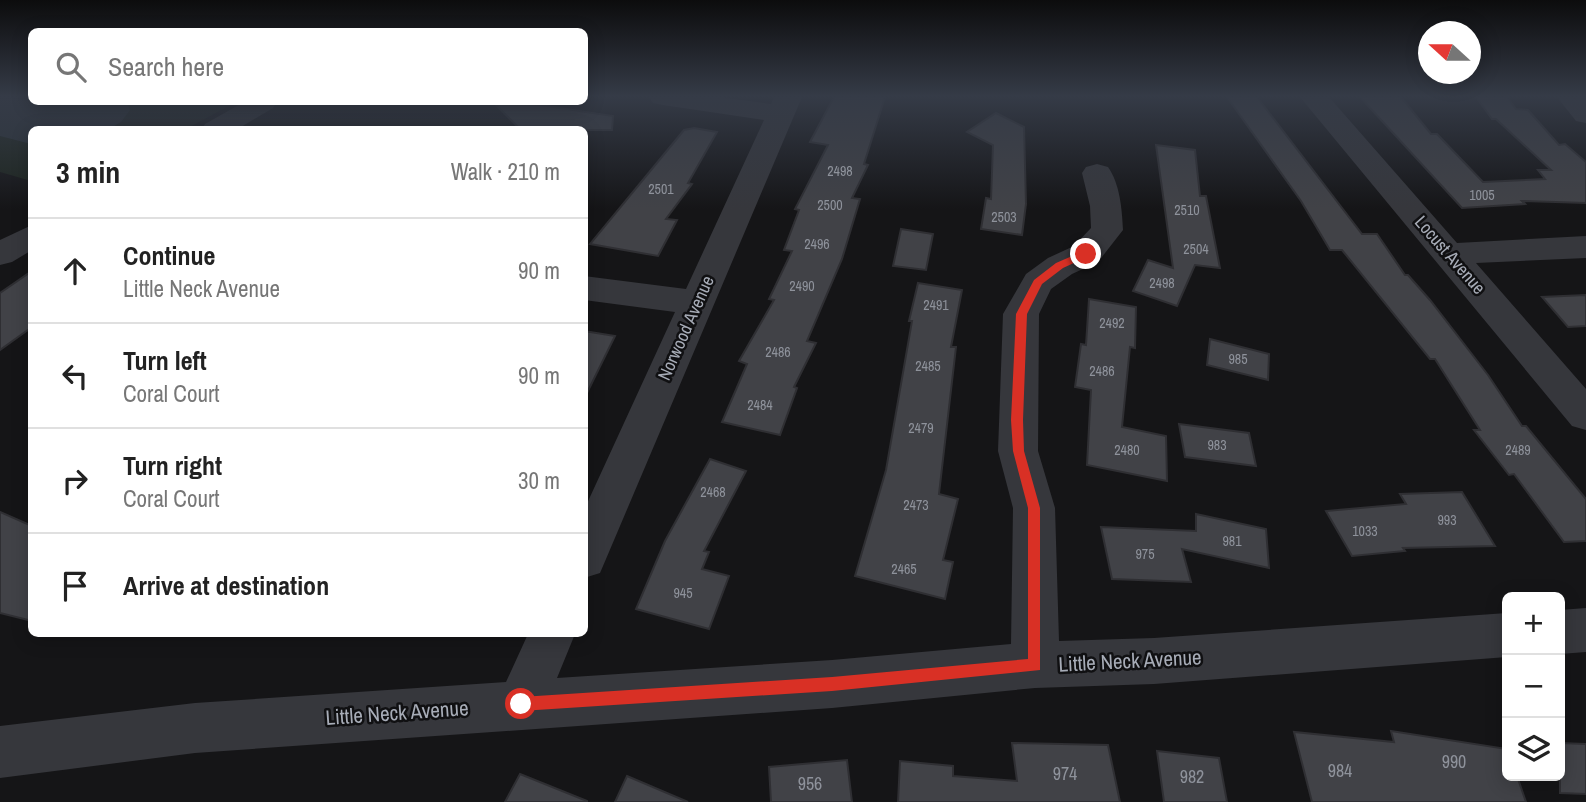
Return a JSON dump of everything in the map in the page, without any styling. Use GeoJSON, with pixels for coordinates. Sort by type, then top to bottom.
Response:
{"type":"FeatureCollection","features":[{"type":"Feature","properties":{"kind":"street","name":"Norwood Avenue"},"geometry":{"type":"LineString","coordinates":[[588,550],[771,134]]}},
{"type":"Feature","properties":{"kind":"street","name":"Locust Avenue"},"geometry":{"type":"LineString","coordinates":[[1346,134],[1586,415]]}},
{"type":"Feature","properties":{"kind":"street"},"geometry":{"type":"LineString","coordinates":[[1035,665],[1034,508],[1018,451],[1021,314],[1038,282],[1060,265],[1086,254],[1107,230],[1106,206],[1097,173]]}},
{"type":"Feature","properties":{"kind":"street"},"geometry":{"type":"LineString","coordinates":[[0,254],[28,238]]}},
{"type":"Feature","properties":{"kind":"street"},"geometry":{"type":"LineString","coordinates":[[1449,254],[1586,247]]}},
{"type":"Feature","properties":{"kind":"street"},"geometry":{"type":"LineString","coordinates":[[588,289],[697,303]]}},
{"type":"Feature","properties":{"kind":"street"},"geometry":{"type":"LineString","coordinates":[[1565,632],[1586,630]]}},
{"type":"Feature","properties":{"kind":"street","name":"Little Neck Avenue"},"geometry":{"type":"LineString","coordinates":[[0,752],[195,728],[832,684],[1035,665],[1154,661],[1502,635]]}},
{"type":"Feature","properties":{"kind":"street"},"geometry":{"type":"LineString","coordinates":[[521,704],[551,637]]}},
{"type":"Feature","properties":{"kind":"shaded area"},"geometry":{"type":"Polygon","coordinates":[[[0,134],[28,134],[28,180],[0,172],[0,134]]]}},
{"type":"Feature","properties":{"kind":"shaded area"},"geometry":{"type":"Polygon","coordinates":[[[28,134],[28,143],[0,136],[28,134]]]}},
{"type":"Feature","properties":{"kind":"building"},"geometry":{"type":"Polygon","coordinates":[[[680,134],[716,134],[688,183],[692,184],[666,219],[677,220],[658,256],[590,244],[680,134]]]}},
{"type":"Feature","properties":{"kind":"building"},"geometry":{"type":"Polygon","coordinates":[[[814,134],[873,134],[864,164],[868,165],[852,198],[860,199],[842,259],[807,341],[816,343],[794,387],[797,388],[780,435],[722,422],[747,364],[739,361],[774,300],[769,299],[792,251],[784,250],[799,210],[795,209],[828,145],[810,142],[814,134]]]}},
{"type":"Feature","properties":{"kind":"building"},"geometry":{"type":"Polygon","coordinates":[[[972,134],[1024,134],[1026,204],[1022,235],[981,229],[986,198],[991,199],[993,145],[972,134]]]}},
{"type":"Feature","properties":{"kind":"building"},"geometry":{"type":"Polygon","coordinates":[[[1254,134],[1286,134],[1362,234],[1377,234],[1405,275],[1408,275],[1430,300],[1488,375],[1522,426],[1526,426],[1586,499],[1586,541],[1564,542],[1514,474],[1509,475],[1474,430],[1480,430],[1435,359],[1430,359],[1342,250],[1330,250],[1301,201],[1254,134]]]}},
{"type":"Feature","properties":{"kind":"building"},"geometry":{"type":"Polygon","coordinates":[[[1394,134],[1437,134],[1483,182],[1545,179],[1538,170],[1551,170],[1513,134],[1550,134],[1559,145],[1565,144],[1586,162],[1586,203],[1522,201],[1525,204],[1462,208],[1394,134]]]}},
{"type":"Feature","properties":{"kind":"building"},"geometry":{"type":"Polygon","coordinates":[[[1156,145],[1195,150],[1200,196],[1206,196],[1220,268],[1195,265],[1177,306],[1133,291],[1148,260],[1173,268],[1156,145]]]}},
{"type":"Feature","properties":{"kind":"building"},"geometry":{"type":"Polygon","coordinates":[[[901,229],[933,234],[926,270],[893,266],[901,229]]]}},
{"type":"Feature","properties":{"kind":"building"},"geometry":{"type":"Polygon","coordinates":[[[28,274],[28,330],[0,350],[0,293],[28,274]]]}},
{"type":"Feature","properties":{"kind":"building"},"geometry":{"type":"Polygon","coordinates":[[[918,283],[962,290],[951,347],[956,347],[939,494],[958,499],[943,560],[953,562],[945,599],[855,576],[886,470],[912,321],[909,321],[918,283]]]}},
{"type":"Feature","properties":{"kind":"building"},"geometry":{"type":"Polygon","coordinates":[[[1586,295],[1586,326],[1568,327],[1542,297],[1586,295]]]}},
{"type":"Feature","properties":{"kind":"building"},"geometry":{"type":"Polygon","coordinates":[[[1089,299],[1136,307],[1135,348],[1130,347],[1122,427],[1166,436],[1167,481],[1087,465],[1091,390],[1075,387],[1081,344],[1086,345],[1089,299]]]}},
{"type":"Feature","properties":{"kind":"building"},"geometry":{"type":"Polygon","coordinates":[[[588,332],[615,336],[588,391],[588,332]]]}},
{"type":"Feature","properties":{"kind":"building"},"geometry":{"type":"Polygon","coordinates":[[[1210,339],[1269,354],[1268,380],[1207,365],[1210,339]]]}},
{"type":"Feature","properties":{"kind":"building"},"geometry":{"type":"Polygon","coordinates":[[[1179,424],[1249,433],[1256,466],[1185,457],[1179,424]]]}},
{"type":"Feature","properties":{"kind":"building"},"geometry":{"type":"Polygon","coordinates":[[[710,459],[746,471],[704,551],[709,552],[702,569],[729,576],[709,629],[636,609],[665,541],[710,459]]]}},
{"type":"Feature","properties":{"kind":"building"},"geometry":{"type":"Polygon","coordinates":[[[1462,492],[1495,546],[1403,548],[1405,551],[1352,556],[1326,511],[1406,504],[1400,494],[1462,492]]]}},
{"type":"Feature","properties":{"kind":"building"},"geometry":{"type":"Polygon","coordinates":[[[0,512],[28,524],[28,620],[0,613],[0,512]]]}},
{"type":"Feature","properties":{"kind":"building"},"geometry":{"type":"Polygon","coordinates":[[[1196,514],[1266,529],[1269,568],[1182,549],[1191,582],[1112,579],[1101,527],[1196,531],[1196,514]]]}},
{"type":"Feature","properties":{"kind":"building"},"geometry":{"type":"Polygon","coordinates":[[[1391,731],[1502,748],[1502,781],[1519,781],[1526,802],[1312,802],[1294,732],[1394,742],[1391,731]]]}},
{"type":"Feature","properties":{"kind":"building"},"geometry":{"type":"Polygon","coordinates":[[[1012,743],[1108,745],[1120,802],[898,802],[900,761],[953,766],[953,776],[1017,781],[1012,743]]]}},
{"type":"Feature","properties":{"kind":"building"},"geometry":{"type":"Polygon","coordinates":[[[1565,743],[1586,744],[1586,794],[1560,793],[1560,781],[1565,781],[1565,743]]]}},
{"type":"Feature","properties":{"kind":"building"},"geometry":{"type":"Polygon","coordinates":[[[1157,751],[1219,758],[1227,802],[1164,802],[1157,751]]]}},
{"type":"Feature","properties":{"kind":"building"},"geometry":{"type":"Polygon","coordinates":[[[847,760],[852,802],[771,802],[769,767],[847,760]]]}},
{"type":"Feature","properties":{"kind":"building"},"geometry":{"type":"Polygon","coordinates":[[[520,774],[587,801],[587,802],[505,802],[520,774]]]}},
{"type":"Feature","properties":{"kind":"building"},"geometry":{"type":"Polygon","coordinates":[[[627,776],[688,802],[615,802],[627,776]]]}},
{"type":"Feature","properties":{"kind":"route"},"geometry":{"type":"LineString","coordinates":[[521,704],[832,684],[1035,665],[1034,508],[1018,451],[1021,314],[1038,282],[1060,265],[1086,254]]}}]}
